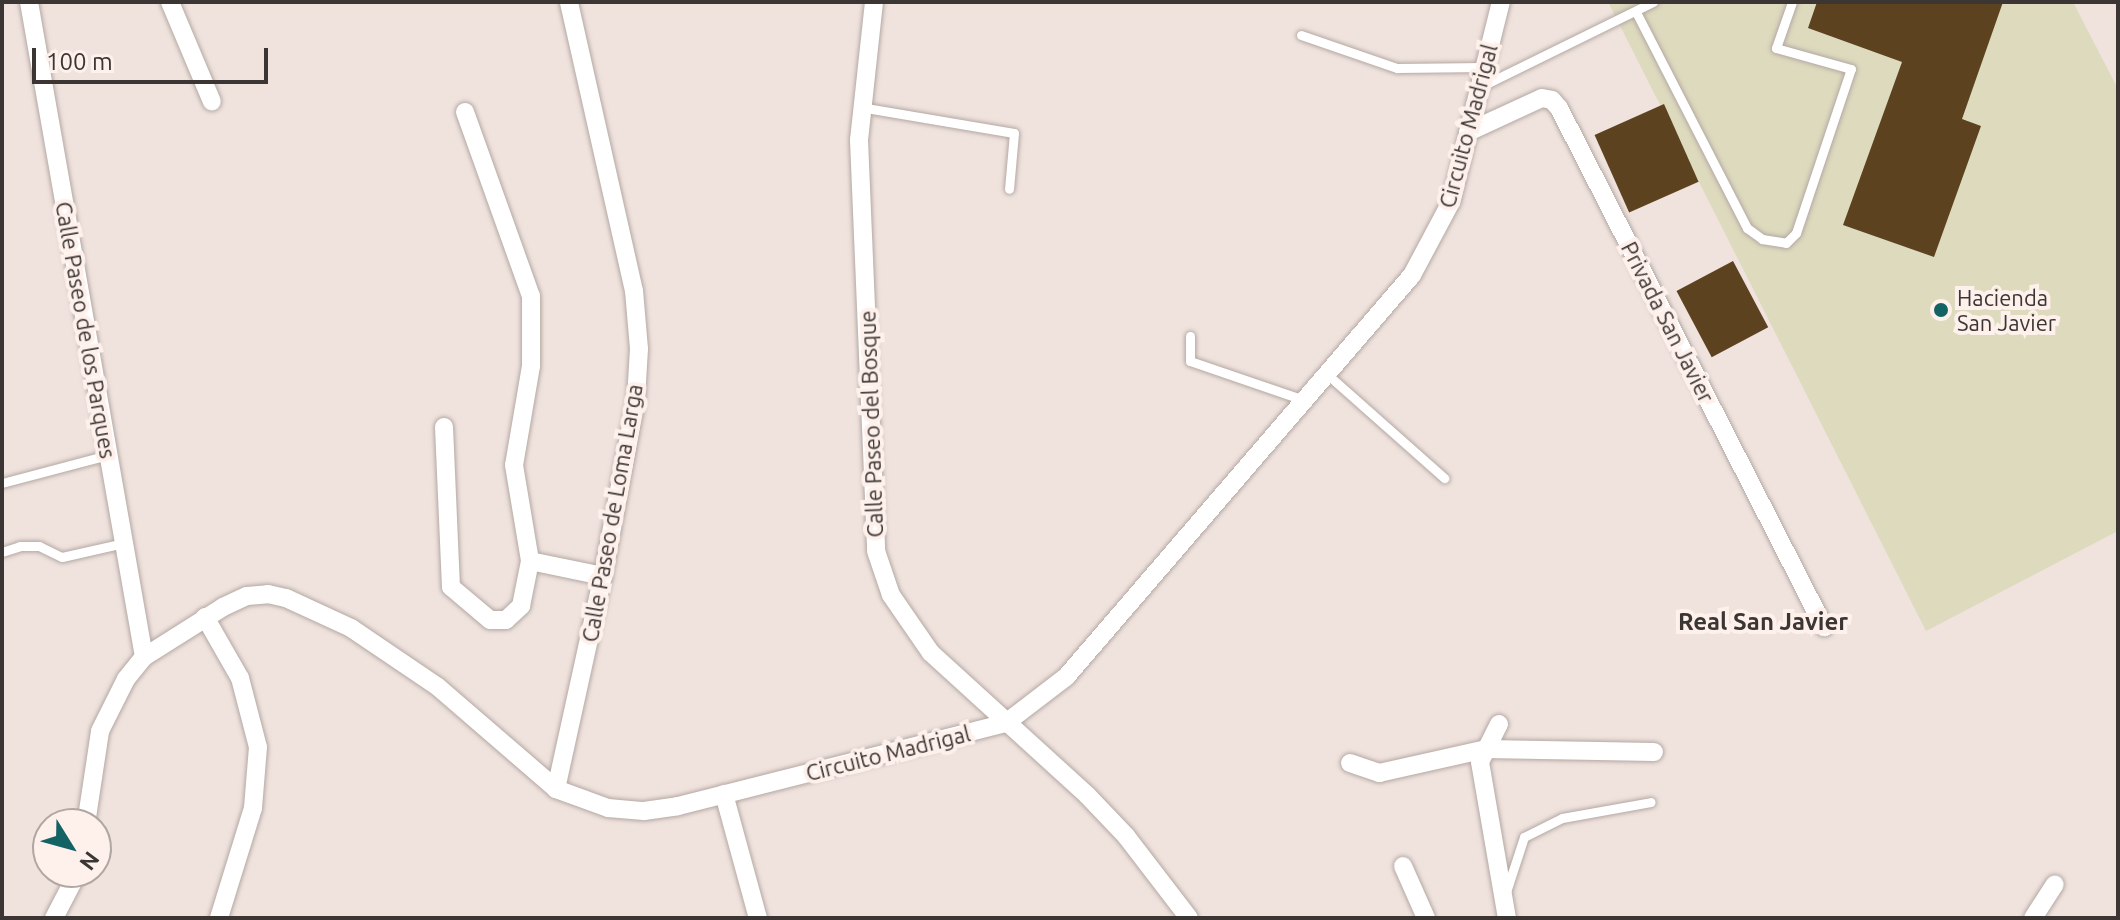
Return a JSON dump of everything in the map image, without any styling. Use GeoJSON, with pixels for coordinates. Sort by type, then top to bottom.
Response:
{"type":"FeatureCollection","features":[{"type":"Feature","properties":{"kind":"street","name":"Calle Paseo de los Parques"},"geometry":{"type":"LineString","coordinates":[[29,2],[144,657]]}},
{"type":"Feature","properties":{"kind":"street"},"geometry":{"type":"LineString","coordinates":[[170,2],[212,102]]}},
{"type":"Feature","properties":{"kind":"street","name":"Calle Paseo de Loma Larga"},"geometry":{"type":"LineString","coordinates":[[556,789],[603,576],[636,399],[639,349],[634,291],[569,2]]}},
{"type":"Feature","properties":{"kind":"street","name":"Calle Paseo del Bosque"},"geometry":{"type":"LineString","coordinates":[[874,2],[860,107],[876,551],[891,595],[923,643],[1097,805],[1143,857],[1189,918]]}},
{"type":"Feature","properties":{"kind":"street","name":"Circuito Madrigal"},"geometry":{"type":"LineString","coordinates":[[88,808],[95,753],[106,715],[126,679],[144,657],[205,617],[247,596],[268,594],[286,598],[333,619],[395,656],[438,687],[556,789],[608,808],[644,811],[724,794],[1006,723],[1066,677],[1412,275],[1451,202],[1501,2]]}},
{"type":"Feature","properties":{"kind":"street","name":"Privada San Javier"},"geometry":{"type":"LineString","coordinates":[[1468,132],[1542,98],[1552,100],[1559,108],[1824,627]]}},
{"type":"Feature","properties":{"kind":"street"},"geometry":{"type":"LineString","coordinates":[[444,427],[451,587],[490,620],[506,620],[521,606],[530,561],[514,465],[531,366],[531,296],[465,112]]}},
{"type":"Feature","properties":{"kind":"street"},"geometry":{"type":"LineString","coordinates":[[530,561],[603,576]]}},
{"type":"Feature","properties":{"kind":"street"},"geometry":{"type":"LineString","coordinates":[[205,617],[240,678],[258,747],[253,808],[219,918]]}},
{"type":"Feature","properties":{"kind":"street"},"geometry":{"type":"LineString","coordinates":[[1499,724],[1480,762],[1505,909]]}},
{"type":"Feature","properties":{"kind":"street"},"geometry":{"type":"LineString","coordinates":[[1350,763],[1379,773],[1486,749],[1654,752]]}},
{"type":"Feature","properties":{"kind":"street"},"geometry":{"type":"LineString","coordinates":[[724,794],[758,918]]}},
{"type":"Feature","properties":{"kind":"street"},"geometry":{"type":"LineString","coordinates":[[1403,866],[1426,918]]}},
{"type":"Feature","properties":{"kind":"street"},"geometry":{"type":"LineString","coordinates":[[2033,918],[2055,884]]}},
{"type":"Feature","properties":{"kind":"street"},"geometry":{"type":"LineString","coordinates":[[54,918],[70,888]]}},
{"type":"Feature","properties":{"kind":"lane"},"geometry":{"type":"LineString","coordinates":[[1479,88],[1653,2]]}},
{"type":"Feature","properties":{"kind":"lane"},"geometry":{"type":"LineString","coordinates":[[1636,12],[1747,228],[1762,239],[1786,243],[1796,233],[1851,69],[1776,48],[1792,2]]}},
{"type":"Feature","properties":{"kind":"lane"},"geometry":{"type":"LineString","coordinates":[[1301,35],[1397,68],[1485,67]]}},
{"type":"Feature","properties":{"kind":"lane"},"geometry":{"type":"LineString","coordinates":[[860,107],[1014,133],[1009,189]]}},
{"type":"Feature","properties":{"kind":"lane"},"geometry":{"type":"LineString","coordinates":[[1190,336],[1190,361],[1304,400]]}},
{"type":"Feature","properties":{"kind":"lane"},"geometry":{"type":"LineString","coordinates":[[1327,374],[1444,478]]}},
{"type":"Feature","properties":{"kind":"lane"},"geometry":{"type":"LineString","coordinates":[[2,483],[108,455]]}},
{"type":"Feature","properties":{"kind":"lane"},"geometry":{"type":"LineString","coordinates":[[2,552],[20,546],[39,546],[62,557],[124,543]]}},
{"type":"Feature","properties":{"kind":"lane"},"geometry":{"type":"LineString","coordinates":[[1505,909],[1524,837],[1562,818],[1651,802]]}},
{"type":"Feature","properties":{"kind":"shaded area","name":"Hacienda San Javier"},"geometry":{"type":"Polygon","coordinates":[[[1608,2],[2073,2],[2118,89],[2118,531],[1926,631],[1608,2]]]}},
{"type":"Feature","properties":{"kind":"building"},"geometry":{"type":"Polygon","coordinates":[[[1817,2],[2003,2],[1962,119],[1981,126],[1934,257],[1843,225],[1902,62],[1808,28],[1817,2]]]}},
{"type":"Feature","properties":{"kind":"building"},"geometry":{"type":"Polygon","coordinates":[[[1664,104],[1699,182],[1629,213],[1595,135],[1664,104]]]}},
{"type":"Feature","properties":{"kind":"building"},"geometry":{"type":"Polygon","coordinates":[[[1733,261],[1768,327],[1712,357],[1676,291],[1733,261]]]}},
{"type":"Feature","properties":{"kind":"place","name":"Hacienda San Javier"},"geometry":{"type":"Point","coordinates":[1941,310]}},
{"type":"Feature","properties":{"kind":"district","name":"Real San Javier"},"geometry":{"type":"Point","coordinates":[1763,622]}}]}
